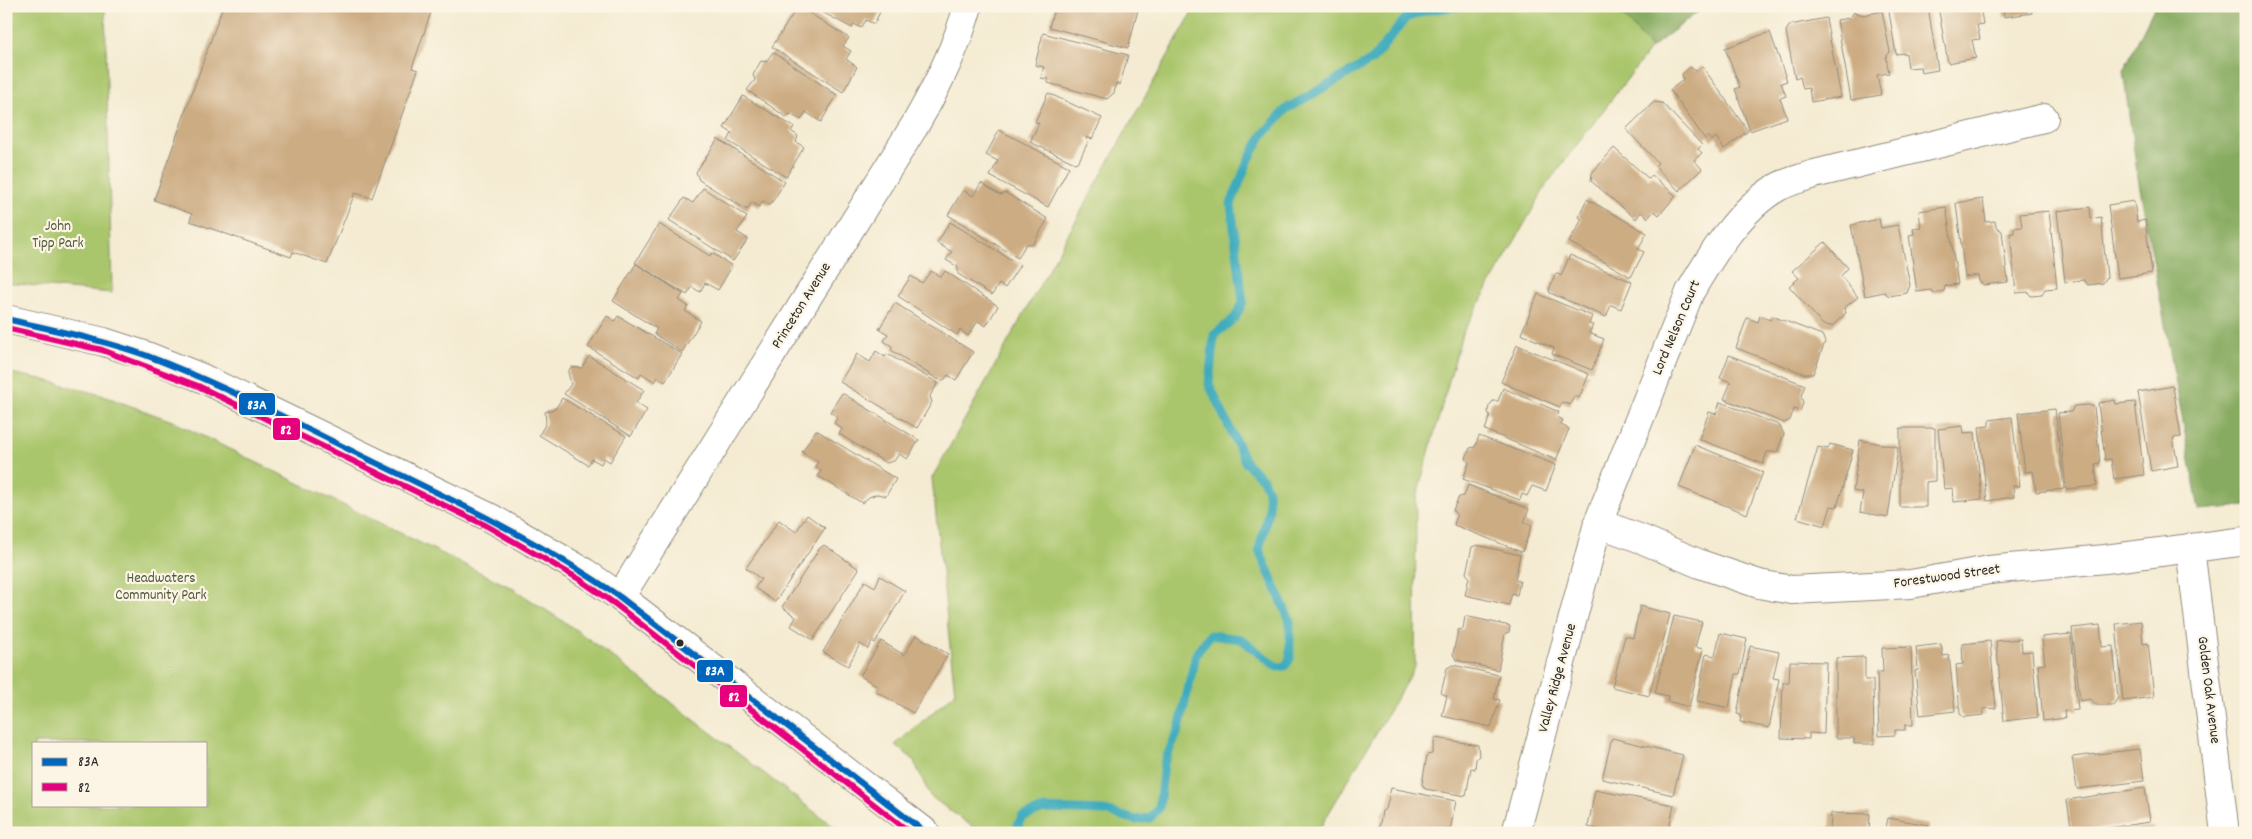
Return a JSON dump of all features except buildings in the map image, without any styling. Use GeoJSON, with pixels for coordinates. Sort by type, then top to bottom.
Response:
{"type":"FeatureCollection","features":[{"type":"Feature","properties":{"kind":"street","name":"Princeton Avenue"},"geometry":{"type":"LineString","coordinates":[[620,597],[915,125],[935,90],[952,54],[968,6]]}},
{"type":"Feature","properties":{"kind":"street","name":"Lord Nelson Court"},"geometry":{"type":"LineString","coordinates":[[1598,523],[1690,292],[1709,258],[1732,229],[1753,208],[1778,188],[1814,174],[2044,118]]}},
{"type":"Feature","properties":{"kind":"street"},"geometry":{"type":"LineString","coordinates":[[6,319],[104,342],[144,355],[202,378],[491,518],[584,572],[620,597],[926,833]]}},
{"type":"Feature","properties":{"kind":"street","name":"Forestwood Street"},"geometry":{"type":"LineString","coordinates":[[1598,523],[1708,567],[1759,584],[1792,590],[1911,584],[1989,570],[2105,559],[2246,541]]}},
{"type":"Feature","properties":{"kind":"street","name":"Valley Ridge Avenue"},"geometry":{"type":"LineString","coordinates":[[1516,833],[1598,523]]}},
{"type":"Feature","properties":{"kind":"street","name":"Golden Oak Avenue"},"geometry":{"type":"LineString","coordinates":[[2190,548],[2225,833]]}},
{"type":"Feature","properties":{"kind":"green space","name":"John Tipp Park"},"geometry":{"type":"Polygon","coordinates":[[[6,6],[105,6],[112,293],[6,283],[6,6]]]}},
{"type":"Feature","properties":{"kind":"green space"},"geometry":{"type":"Polygon","coordinates":[[[1200,6],[1705,6],[1651,48],[1547,184],[1462,334],[1416,499],[1415,667],[1317,833],[981,833],[930,796],[913,759],[895,745],[955,693],[932,478],[1193,11],[1200,6]]]}},
{"type":"Feature","properties":{"kind":"green space"},"geometry":{"type":"Polygon","coordinates":[[[1615,6],[1705,6],[1651,48],[1615,6]]]}},
{"type":"Feature","properties":{"kind":"green space"},"geometry":{"type":"Polygon","coordinates":[[[2155,6],[2246,6],[2246,506],[2199,510],[2137,172],[2123,71],[2155,6]]]}},
{"type":"Feature","properties":{"kind":"green space","name":"Headwaters Community Park"},"geometry":{"type":"Polygon","coordinates":[[[6,372],[101,395],[172,421],[512,588],[578,631],[842,833],[6,833],[6,372]]]}},
{"type":"Feature","properties":{"kind":"waterway"},"geometry":{"type":"LineString","coordinates":[[1021,833],[1018,824],[1022,817],[1044,809],[1105,811],[1136,820],[1150,818],[1159,808],[1164,763],[1179,729],[1196,654],[1210,635],[1241,639],[1277,667],[1285,666],[1290,659],[1290,621],[1259,550],[1269,509],[1268,491],[1263,479],[1246,463],[1209,384],[1214,335],[1235,318],[1243,302],[1231,204],[1248,161],[1262,136],[1286,109],[1372,60],[1406,18],[1427,10],[1464,6]]}},
{"type":"Feature","properties":{"kind":"transit line","name":"83A"},"geometry":{"type":"LineString","coordinates":[[6,319],[111,344],[174,366],[286,418],[528,540],[560,558],[620,597],[926,833]]}},
{"type":"Feature","properties":{"kind":"transit line","name":"82"},"geometry":{"type":"LineString","coordinates":[[6,328],[102,350],[198,386],[487,526],[579,579],[615,604],[911,833]]}}]}
